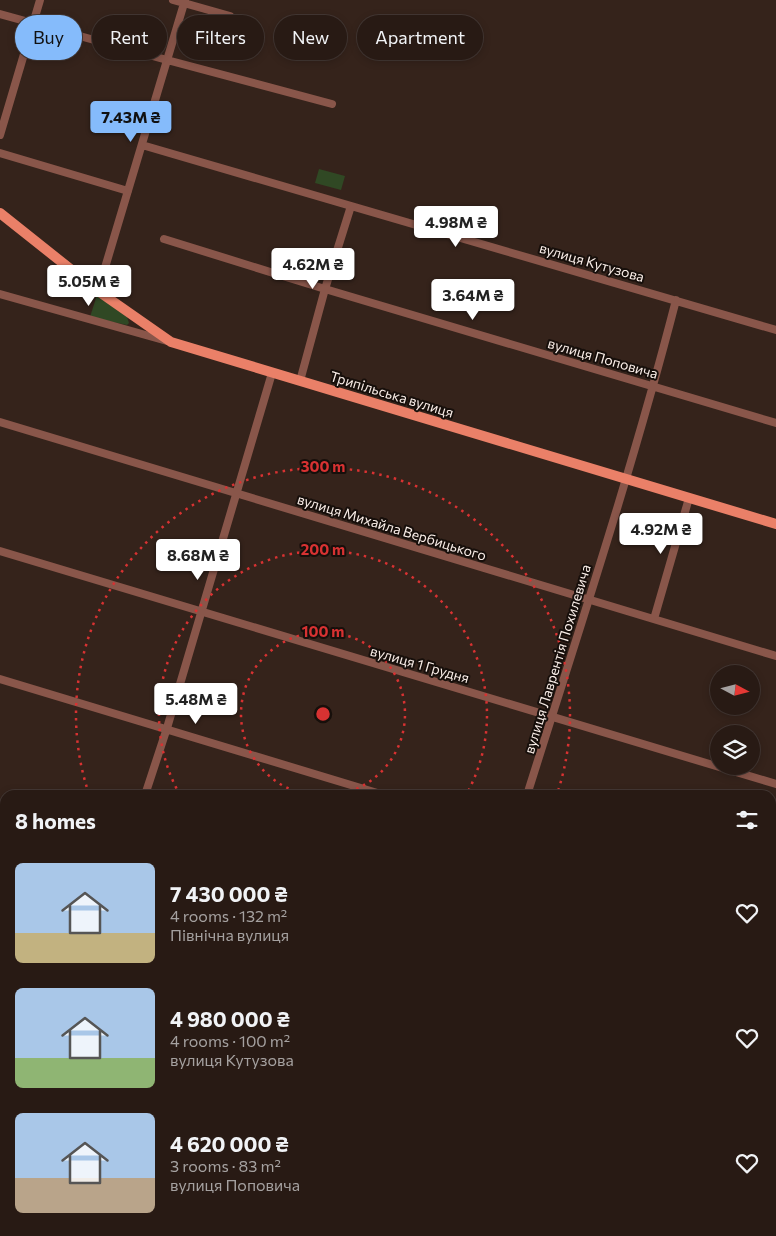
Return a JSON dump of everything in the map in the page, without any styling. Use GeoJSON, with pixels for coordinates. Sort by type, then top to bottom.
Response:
{"type":"FeatureCollection","features":[{"type":"Feature","properties":{"kind":"main road"},"geometry":{"type":"LineString","coordinates":[[0,213],[98,292],[171,342]]}},
{"type":"Feature","properties":{"kind":"main road","name":"Трипільська вулиця"},"geometry":{"type":"LineString","coordinates":[[171,342],[776,524]]}},
{"type":"Feature","properties":{"kind":"street"},"geometry":{"type":"LineString","coordinates":[[36,15],[40,0]]}},
{"type":"Feature","properties":{"kind":"street"},"geometry":{"type":"LineString","coordinates":[[173,0],[227,15]]}},
{"type":"Feature","properties":{"kind":"street"},"geometry":{"type":"LineString","coordinates":[[98,292],[184,2]]}},
{"type":"Feature","properties":{"kind":"street"},"geometry":{"type":"LineString","coordinates":[[0,14],[15,19]]}},
{"type":"Feature","properties":{"kind":"street"},"geometry":{"type":"LineString","coordinates":[[0,136],[22,60]]}},
{"type":"Feature","properties":{"kind":"street"},"geometry":{"type":"LineString","coordinates":[[167,60],[332,104]]}},
{"type":"Feature","properties":{"kind":"street","name":"вулиця Кутузова"},"geometry":{"type":"LineString","coordinates":[[142,145],[776,330]]}},
{"type":"Feature","properties":{"kind":"street"},"geometry":{"type":"LineString","coordinates":[[0,153],[128,191]]}},
{"type":"Feature","properties":{"kind":"street"},"geometry":{"type":"LineString","coordinates":[[300,381],[325,289],[351,206]]}},
{"type":"Feature","properties":{"kind":"street","name":"вулиця Поповича"},"geometry":{"type":"LineString","coordinates":[[164,239],[325,289],[776,422]]}},
{"type":"Feature","properties":{"kind":"street","name":"Трипільська вулиця"},"geometry":{"type":"LineString","coordinates":[[0,294],[171,342]]}},
{"type":"Feature","properties":{"kind":"street","name":"вулиця Лаврентія Похилевича"},"geometry":{"type":"LineString","coordinates":[[529,790],[654,386],[676,300]]}},
{"type":"Feature","properties":{"kind":"street"},"geometry":{"type":"LineString","coordinates":[[146,790],[166,728],[272,372]]}},
{"type":"Feature","properties":{"kind":"street","name":"вулиця Михайла Вербицького"},"geometry":{"type":"LineString","coordinates":[[0,422],[776,656]]}},
{"type":"Feature","properties":{"kind":"street"},"geometry":{"type":"LineString","coordinates":[[654,619],[689,498]]}},
{"type":"Feature","properties":{"kind":"street","name":"вулиця 1 Грудня"},"geometry":{"type":"LineString","coordinates":[[0,551],[776,784]]}},
{"type":"Feature","properties":{"kind":"street"},"geometry":{"type":"LineString","coordinates":[[0,679],[368,790]]}},
{"type":"Feature","properties":{"kind":"green space"},"geometry":{"type":"Polygon","coordinates":[[[319,169],[345,176],[341,190],[315,183],[319,169]]]}},
{"type":"Feature","properties":{"kind":"green space"},"geometry":{"type":"Polygon","coordinates":[[[97,295],[127,317],[129,323],[127,325],[90,317],[97,295]]]}}]}
